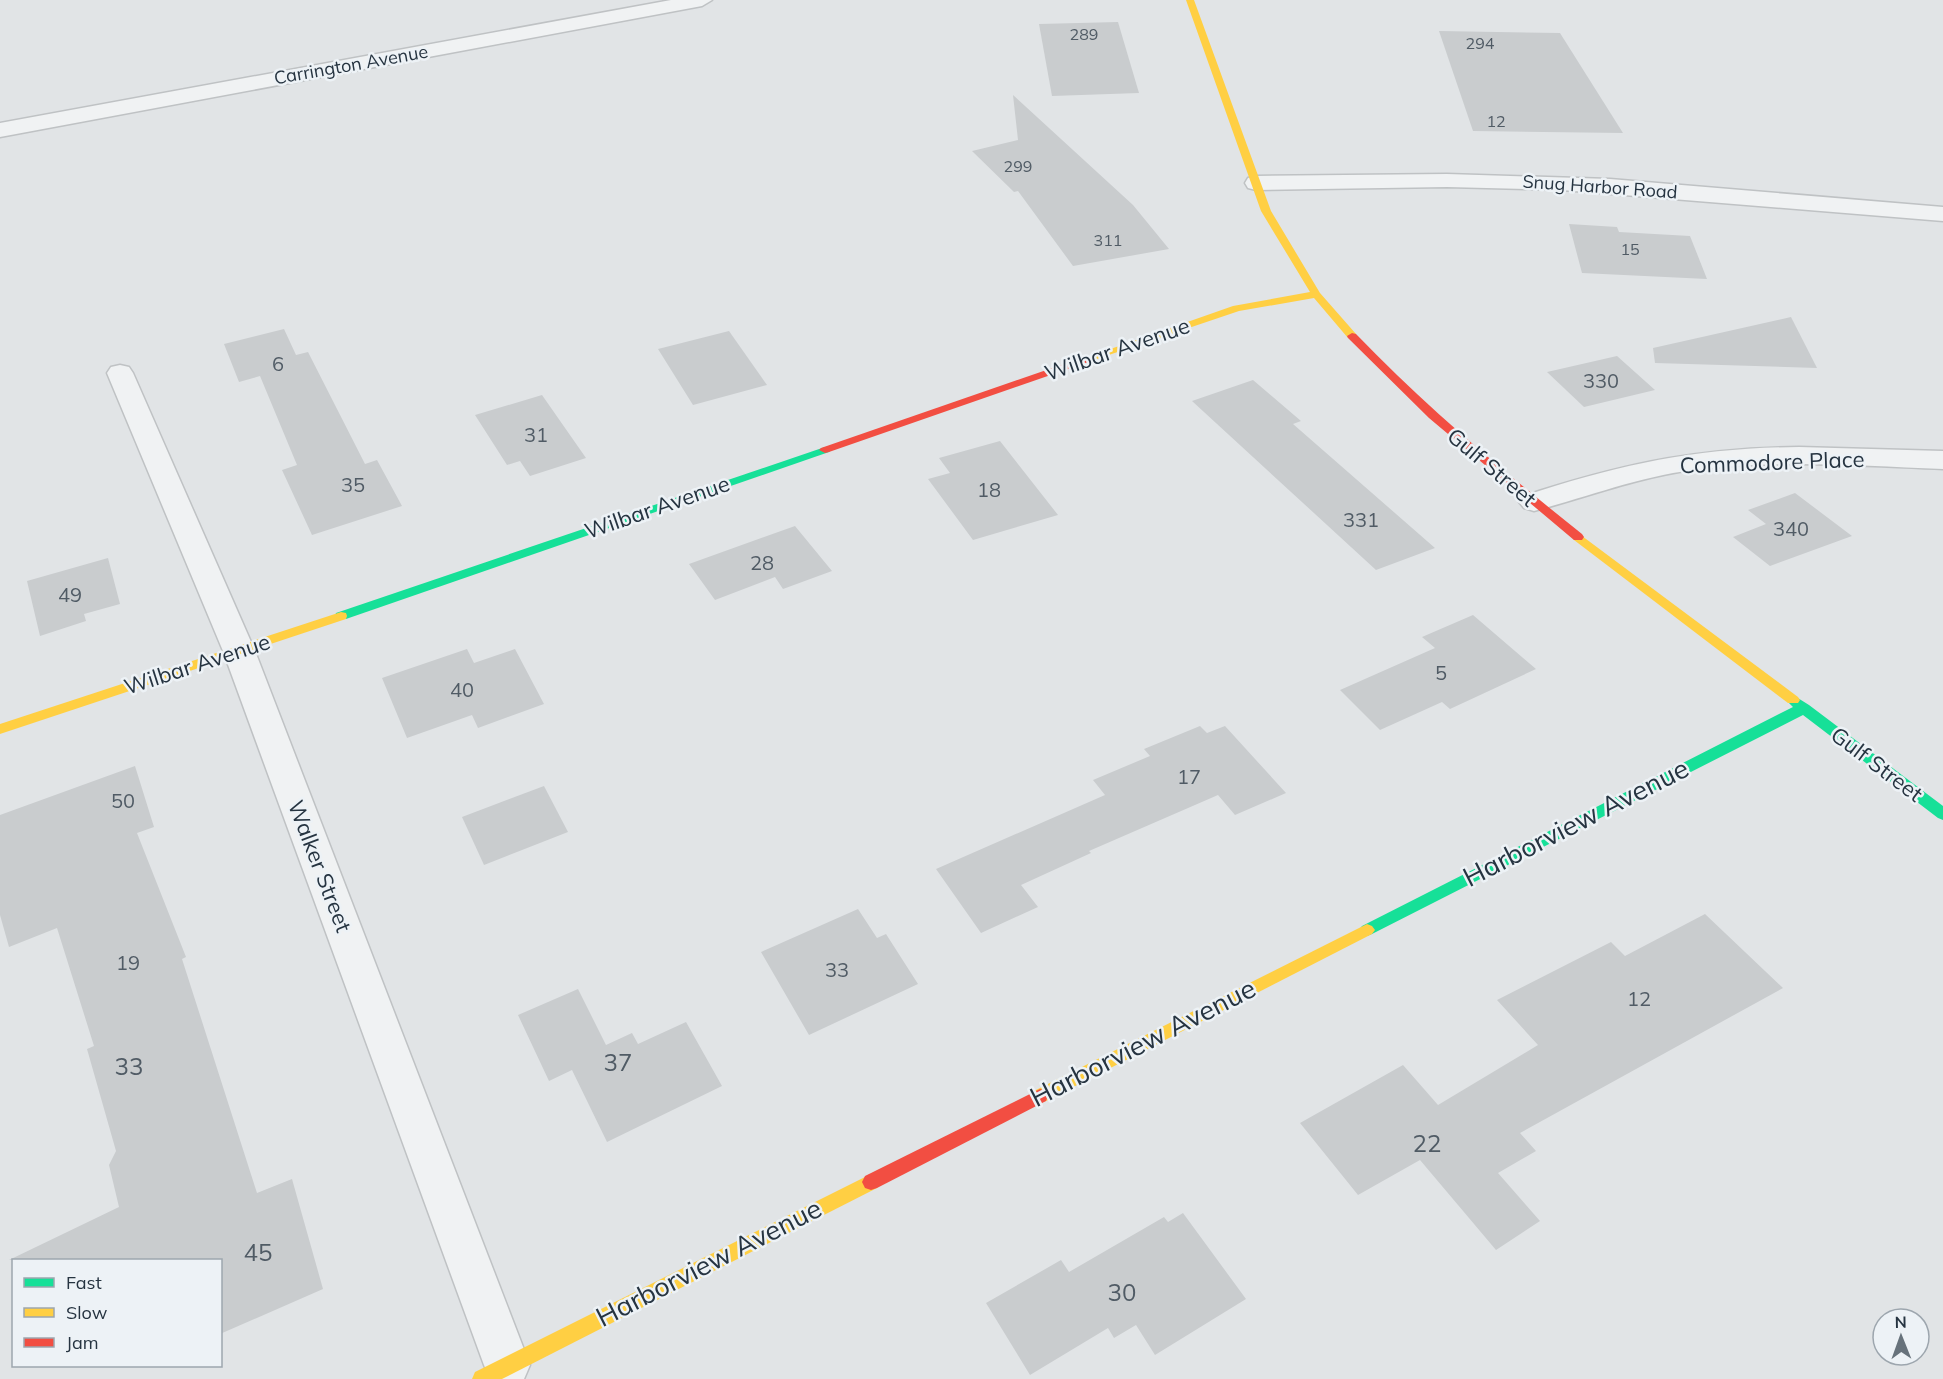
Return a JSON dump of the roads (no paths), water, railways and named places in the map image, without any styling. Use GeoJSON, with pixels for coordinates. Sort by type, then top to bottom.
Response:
{"type":"FeatureCollection","features":[{"type":"Feature","properties":{"kind":"street","name":"Carrington Avenue"},"geometry":{"type":"LineString","coordinates":[[0,130],[702,0]]}},
{"type":"Feature","properties":{"kind":"street","name":"Gulf Street"},"geometry":{"type":"LineString","coordinates":[[1190,0],[1256,183],[1277,232],[1316,294],[1396,383],[1481,460],[1534,502],[1943,813]]}},
{"type":"Feature","properties":{"kind":"street","name":"Snug Harbor Road"},"geometry":{"type":"LineString","coordinates":[[1256,183],[1488,180],[1564,183],[1831,207],[1943,214]]}},
{"type":"Feature","properties":{"kind":"street","name":"Wilbar Avenue"},"geometry":{"type":"LineString","coordinates":[[0,729],[239,651],[1237,308],[1276,299],[1316,294]]}},
{"type":"Feature","properties":{"kind":"street","name":"Walker Street"},"geometry":{"type":"LineString","coordinates":[[120,373],[239,651],[495,1372]]}},
{"type":"Feature","properties":{"kind":"street","name":"Commodore Place"},"geometry":{"type":"LineString","coordinates":[[1534,502],[1657,467],[1692,462],[1812,457],[1943,460]]}},
{"type":"Feature","properties":{"kind":"street","name":"Harborview Avenue"},"geometry":{"type":"LineString","coordinates":[[495,1372],[1804,708]]}}]}
